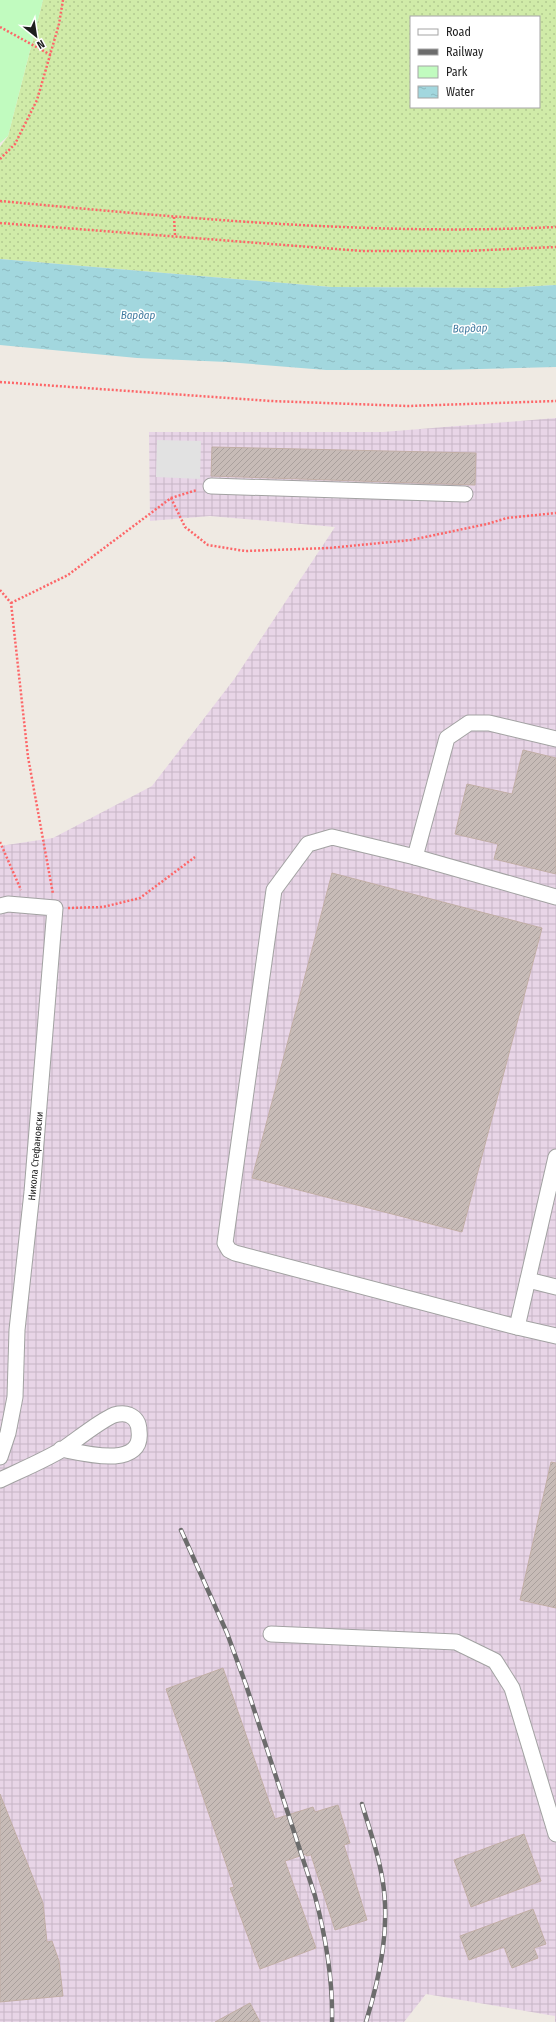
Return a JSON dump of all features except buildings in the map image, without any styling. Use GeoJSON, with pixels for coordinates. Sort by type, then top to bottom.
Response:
{"type":"FeatureCollection","features":[{"type":"Feature","properties":{"kind":"street"},"geometry":{"type":"LineString","coordinates":[[210,486],[465,494]]}},
{"type":"Feature","properties":{"kind":"street"},"geometry":{"type":"LineString","coordinates":[[415,857],[447,738],[469,723],[489,723],[556,739]]}},
{"type":"Feature","properties":{"kind":"street"},"geometry":{"type":"LineString","coordinates":[[556,897],[415,857],[332,837],[308,844],[274,890],[225,1243],[229,1250],[235,1253],[556,1336]]}},
{"type":"Feature","properties":{"kind":"street"},"geometry":{"type":"LineString","coordinates":[[0,906],[8,904],[54,908]]}},
{"type":"Feature","properties":{"kind":"street","name":"Никола Стефановски"},"geometry":{"type":"LineString","coordinates":[[0,1457],[8,1433],[15,1397],[17,1330],[32,1192],[54,908]]}},
{"type":"Feature","properties":{"kind":"street"},"geometry":{"type":"LineString","coordinates":[[517,1327],[556,1157]]}},
{"type":"Feature","properties":{"kind":"street"},"geometry":{"type":"LineString","coordinates":[[528,1280],[556,1287]]}},
{"type":"Feature","properties":{"kind":"street"},"geometry":{"type":"LineString","coordinates":[[0,1480],[62,1450],[114,1415],[125,1414],[134,1417],[139,1425],[140,1438],[136,1447],[126,1454],[112,1457],[62,1450]]}},
{"type":"Feature","properties":{"kind":"street"},"geometry":{"type":"LineString","coordinates":[[270,1634],[456,1642],[495,1661],[512,1688],[556,1834]]}},
{"type":"Feature","properties":{"kind":"path"},"geometry":{"type":"LineString","coordinates":[[0,159],[15,144],[37,100],[51,55],[63,0]]}},
{"type":"Feature","properties":{"kind":"path"},"geometry":{"type":"LineString","coordinates":[[0,27],[51,55]]}},
{"type":"Feature","properties":{"kind":"path"},"geometry":{"type":"LineString","coordinates":[[0,201],[174,217],[321,226],[504,229],[556,226]]}},
{"type":"Feature","properties":{"kind":"path"},"geometry":{"type":"LineString","coordinates":[[174,217],[175,236]]}},
{"type":"Feature","properties":{"kind":"path"},"geometry":{"type":"LineString","coordinates":[[0,223],[362,251],[465,251],[556,247]]}},
{"type":"Feature","properties":{"kind":"path"},"geometry":{"type":"LineString","coordinates":[[0,382],[271,401],[393,405],[556,401]]}},
{"type":"Feature","properties":{"kind":"path"},"geometry":{"type":"LineString","coordinates":[[11,603],[68,575],[171,498],[210,486]]}},
{"type":"Feature","properties":{"kind":"path"},"geometry":{"type":"LineString","coordinates":[[171,498],[185,527],[208,545],[245,551],[329,548],[411,540],[487,524],[507,518],[556,512]]}},
{"type":"Feature","properties":{"kind":"path"},"geometry":{"type":"LineString","coordinates":[[0,590],[11,603],[28,757],[54,908],[103,907],[140,898],[195,857]]}},
{"type":"Feature","properties":{"kind":"path"},"geometry":{"type":"LineString","coordinates":[[0,842],[20,890],[27,893]]}},
{"type":"Feature","properties":{"kind":"shaded area"},"geometry":{"type":"Polygon","coordinates":[[[556,418],[556,2022],[555,2016],[426,1994],[404,2022],[0,2022],[0,846],[53,838],[152,786],[235,678],[335,527],[210,516],[150,521],[149,432],[383,432],[556,418]]]}},
{"type":"Feature","properties":{"kind":"shaded area"},"geometry":{"type":"Polygon","coordinates":[[[157,440],[201,441],[200,479],[156,477],[157,440]]]}},
{"type":"Feature","properties":{"kind":"green space"},"geometry":{"type":"Polygon","coordinates":[[[0,0],[43,0],[8,136],[0,143],[0,0]]]}},
{"type":"Feature","properties":{"kind":"green space"},"geometry":{"type":"Polygon","coordinates":[[[43,0],[556,0],[556,285],[505,288],[331,287],[0,259],[0,147],[8,136],[43,0]]]}},
{"type":"Feature","properties":{"kind":"water","name":"Вардар"},"geometry":{"type":"Polygon","coordinates":[[[0,259],[331,287],[505,288],[556,285],[556,367],[440,370],[326,370],[227,362],[137,358],[0,345],[0,259]]]}},
{"type":"Feature","properties":{"kind":"railway"},"geometry":{"type":"LineString","coordinates":[[181,1530],[227,1633],[246,1685],[315,1896],[328,1959],[332,2022]]}},
{"type":"Feature","properties":{"kind":"railway"},"geometry":{"type":"LineString","coordinates":[[362,1804],[376,1849],[382,1877],[385,1914],[385,1932],[380,1969],[366,2022]]}}]}
